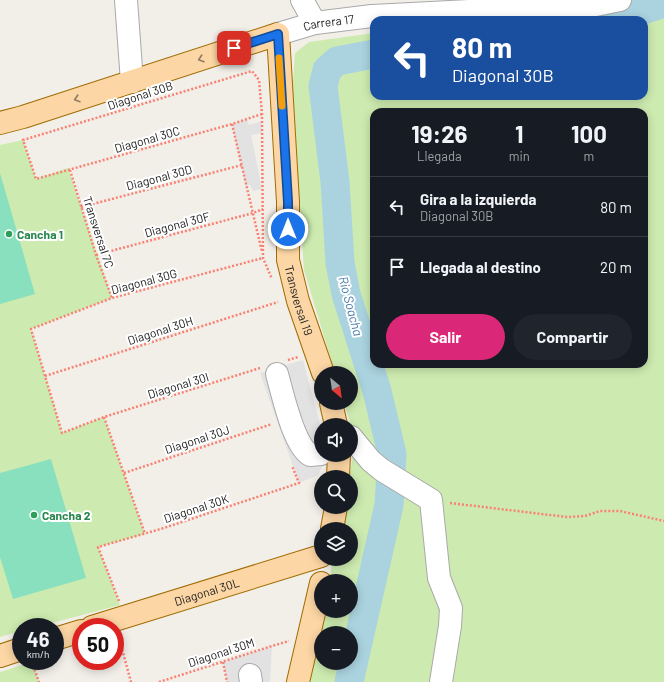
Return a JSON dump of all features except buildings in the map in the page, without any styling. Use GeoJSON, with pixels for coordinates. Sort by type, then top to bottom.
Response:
{"type":"FeatureCollection","features":[{"type":"Feature","properties":{"kind":"main road","name":"Diagonal 30B"},"geometry":{"type":"LineString","coordinates":[[0,123],[132,82],[278,41]]}},
{"type":"Feature","properties":{"kind":"main road","name":"Diagonal 30B"},"geometry":{"type":"LineString","coordinates":[[0,138],[35,129],[278,41]]}},
{"type":"Feature","properties":{"kind":"main road","name":"Transversal 19"},"geometry":{"type":"LineString","coordinates":[[278,41],[288,202],[288,260],[298,302],[321,366]]}},
{"type":"Feature","properties":{"kind":"main road","name":"Diagonal 30L"},"geometry":{"type":"LineString","coordinates":[[121,618],[314,558]]}},
{"type":"Feature","properties":{"kind":"main road"},"geometry":{"type":"LineString","coordinates":[[298,682],[314,612]]}},
{"type":"Feature","properties":{"kind":"main road"},"geometry":{"type":"LineString","coordinates":[[0,656],[12,656]]}},
{"type":"Feature","properties":{"kind":"street"},"geometry":{"type":"LineString","coordinates":[[126,0],[132,82]]}},
{"type":"Feature","properties":{"kind":"street"},"geometry":{"type":"LineString","coordinates":[[302,0],[315,23]]}},
{"type":"Feature","properties":{"kind":"street","name":"Carrera 17"},"geometry":{"type":"LineString","coordinates":[[278,41],[315,23],[371,8],[547,3],[586,7],[620,0]]}},
{"type":"Feature","properties":{"kind":"street"},"geometry":{"type":"LineString","coordinates":[[275,368],[294,432],[304,452],[310,455],[314,455]]}},
{"type":"Feature","properties":{"kind":"street"},"geometry":{"type":"LineString","coordinates":[[358,445],[371,461],[382,470],[423,496],[439,578],[451,608],[450,626],[441,682]]}},
{"type":"Feature","properties":{"kind":"path","name":"Diagonal 30C"},"geometry":{"type":"LineString","coordinates":[[252,72],[23,140],[36,179],[232,124],[262,114]]}},
{"type":"Feature","properties":{"kind":"path"},"geometry":{"type":"LineString","coordinates":[[232,124],[253,213]]}},
{"type":"Feature","properties":{"kind":"path","name":"Diagonal 30D"},"geometry":{"type":"LineString","coordinates":[[81,207],[242,165]]}},
{"type":"Feature","properties":{"kind":"path","name":"Transversal 7C"},"geometry":{"type":"LineString","coordinates":[[70,170],[96,255],[112,298]]}},
{"type":"Feature","properties":{"kind":"path","name":"Diagonal 30F"},"geometry":{"type":"LineString","coordinates":[[96,255],[253,213],[262,209]]}},
{"type":"Feature","properties":{"kind":"path","name":"Diagonal 30G"},"geometry":{"type":"LineString","coordinates":[[45,376],[31,329],[112,298],[263,258],[253,213]]}},
{"type":"Feature","properties":{"kind":"path","name":"Diagonal 30H"},"geometry":{"type":"LineString","coordinates":[[45,376],[281,301]]}},
{"type":"Feature","properties":{"kind":"path","name":"Diagonal 30I"},"geometry":{"type":"LineString","coordinates":[[45,376],[62,433],[104,417],[275,368],[301,356]]}},
{"type":"Feature","properties":{"kind":"path"},"geometry":{"type":"LineString","coordinates":[[104,417],[145,534]]}},
{"type":"Feature","properties":{"kind":"path","name":"Diagonal 30J"},"geometry":{"type":"LineString","coordinates":[[124,473],[277,423]]}},
{"type":"Feature","properties":{"kind":"path","name":"Diagonal 30K"},"geometry":{"type":"LineString","coordinates":[[120,605],[98,547],[145,534],[299,484]]}},
{"type":"Feature","properties":{"kind":"path"},"geometry":{"type":"LineString","coordinates":[[423,496],[567,517],[585,516],[600,511],[620,511],[664,521]]}},
{"type":"Feature","properties":{"kind":"path","name":"Diagonal 30M"},"geometry":{"type":"LineString","coordinates":[[159,682],[290,641]]}},
{"type":"Feature","properties":{"kind":"path"},"geometry":{"type":"LineString","coordinates":[[124,660],[130,682]]}},
{"type":"Feature","properties":{"kind":"path"},"geometry":{"type":"LineString","coordinates":[[223,662],[227,682]]}},
{"type":"Feature","properties":{"kind":"path"},"geometry":{"type":"LineString","coordinates":[[33,670],[39,682]]}},
{"type":"Feature","properties":{"kind":"green space"},"geometry":{"type":"Polygon","coordinates":[[[638,0],[664,0],[664,682],[310,682],[314,660],[314,670],[358,670],[358,626],[320,626],[322,618],[358,618],[358,574],[330,574],[332,566],[358,566],[358,522],[340,522],[342,514],[358,514],[358,470],[350,470],[352,462],[358,462],[358,418],[349,418],[346,410],[358,410],[358,366],[333,366],[304,270],[292,95],[295,53],[309,42],[370,34],[370,100],[648,100],[648,16],[548,16],[604,13],[638,0]]]}},
{"type":"Feature","properties":{"kind":"green space"},"geometry":{"type":"Polygon","coordinates":[[[23,140],[36,179],[68,168],[112,298],[31,329],[62,433],[104,417],[145,534],[98,547],[120,605],[64,620],[64,618],[12,618],[12,634],[0,637],[0,145],[23,140]]]}},
{"type":"Feature","properties":{"kind":"green space","name":"Cancha 1"},"geometry":{"type":"Polygon","coordinates":[[[0,173],[35,294],[0,304],[0,173]]]}},
{"type":"Feature","properties":{"kind":"green space","name":"Cancha 2"},"geometry":{"type":"Polygon","coordinates":[[[51,459],[86,578],[13,599],[0,557],[0,473],[51,459]]]}},
{"type":"Feature","properties":{"kind":"green space"},"geometry":{"type":"Polygon","coordinates":[[[12,668],[12,670],[35,670],[39,682],[0,682],[0,672],[12,668]]]}},
{"type":"Feature","properties":{"kind":"shaded area"},"geometry":{"type":"Polygon","coordinates":[[[247,119],[249,125],[262,121],[262,133],[251,135],[262,189],[253,191],[250,185],[246,186],[232,124],[247,119]]]}},
{"type":"Feature","properties":{"kind":"shaded area"},"geometry":{"type":"Polygon","coordinates":[[[303,360],[314,402],[314,410],[316,410],[318,418],[314,418],[314,462],[323,462],[320,470],[314,470],[314,477],[299,483],[260,373],[303,360]]]}},
{"type":"Feature","properties":{"kind":"shaded area"},"geometry":{"type":"Polygon","coordinates":[[[272,646],[270,682],[227,682],[223,662],[272,646]]]}},
{"type":"Feature","properties":{"kind":"waterway","name":"Río Soacha"},"geometry":{"type":"LineString","coordinates":[[625,16],[664,3]]}},
{"type":"Feature","properties":{"kind":"waterway","name":"Río Soacha"},"geometry":{"type":"LineString","coordinates":[[349,682],[389,505],[392,454],[377,391],[346,294],[340,263],[335,182],[323,86],[327,70],[337,61],[370,55]]}},
{"type":"Feature","properties":{"kind":"slow traffic"},"geometry":{"type":"LineString","coordinates":[[279,58],[282,106]]}},
{"type":"Feature","properties":{"kind":"place","name":"Cancha 1"},"geometry":{"type":"Point","coordinates":[9,234]}},
{"type":"Feature","properties":{"kind":"place","name":"Cancha 2"},"geometry":{"type":"Point","coordinates":[34,515]}},
{"type":"Feature","properties":{"kind":"route"},"geometry":{"type":"LineString","coordinates":[[234,48],[278,34],[288,202],[288,229]]}}]}
